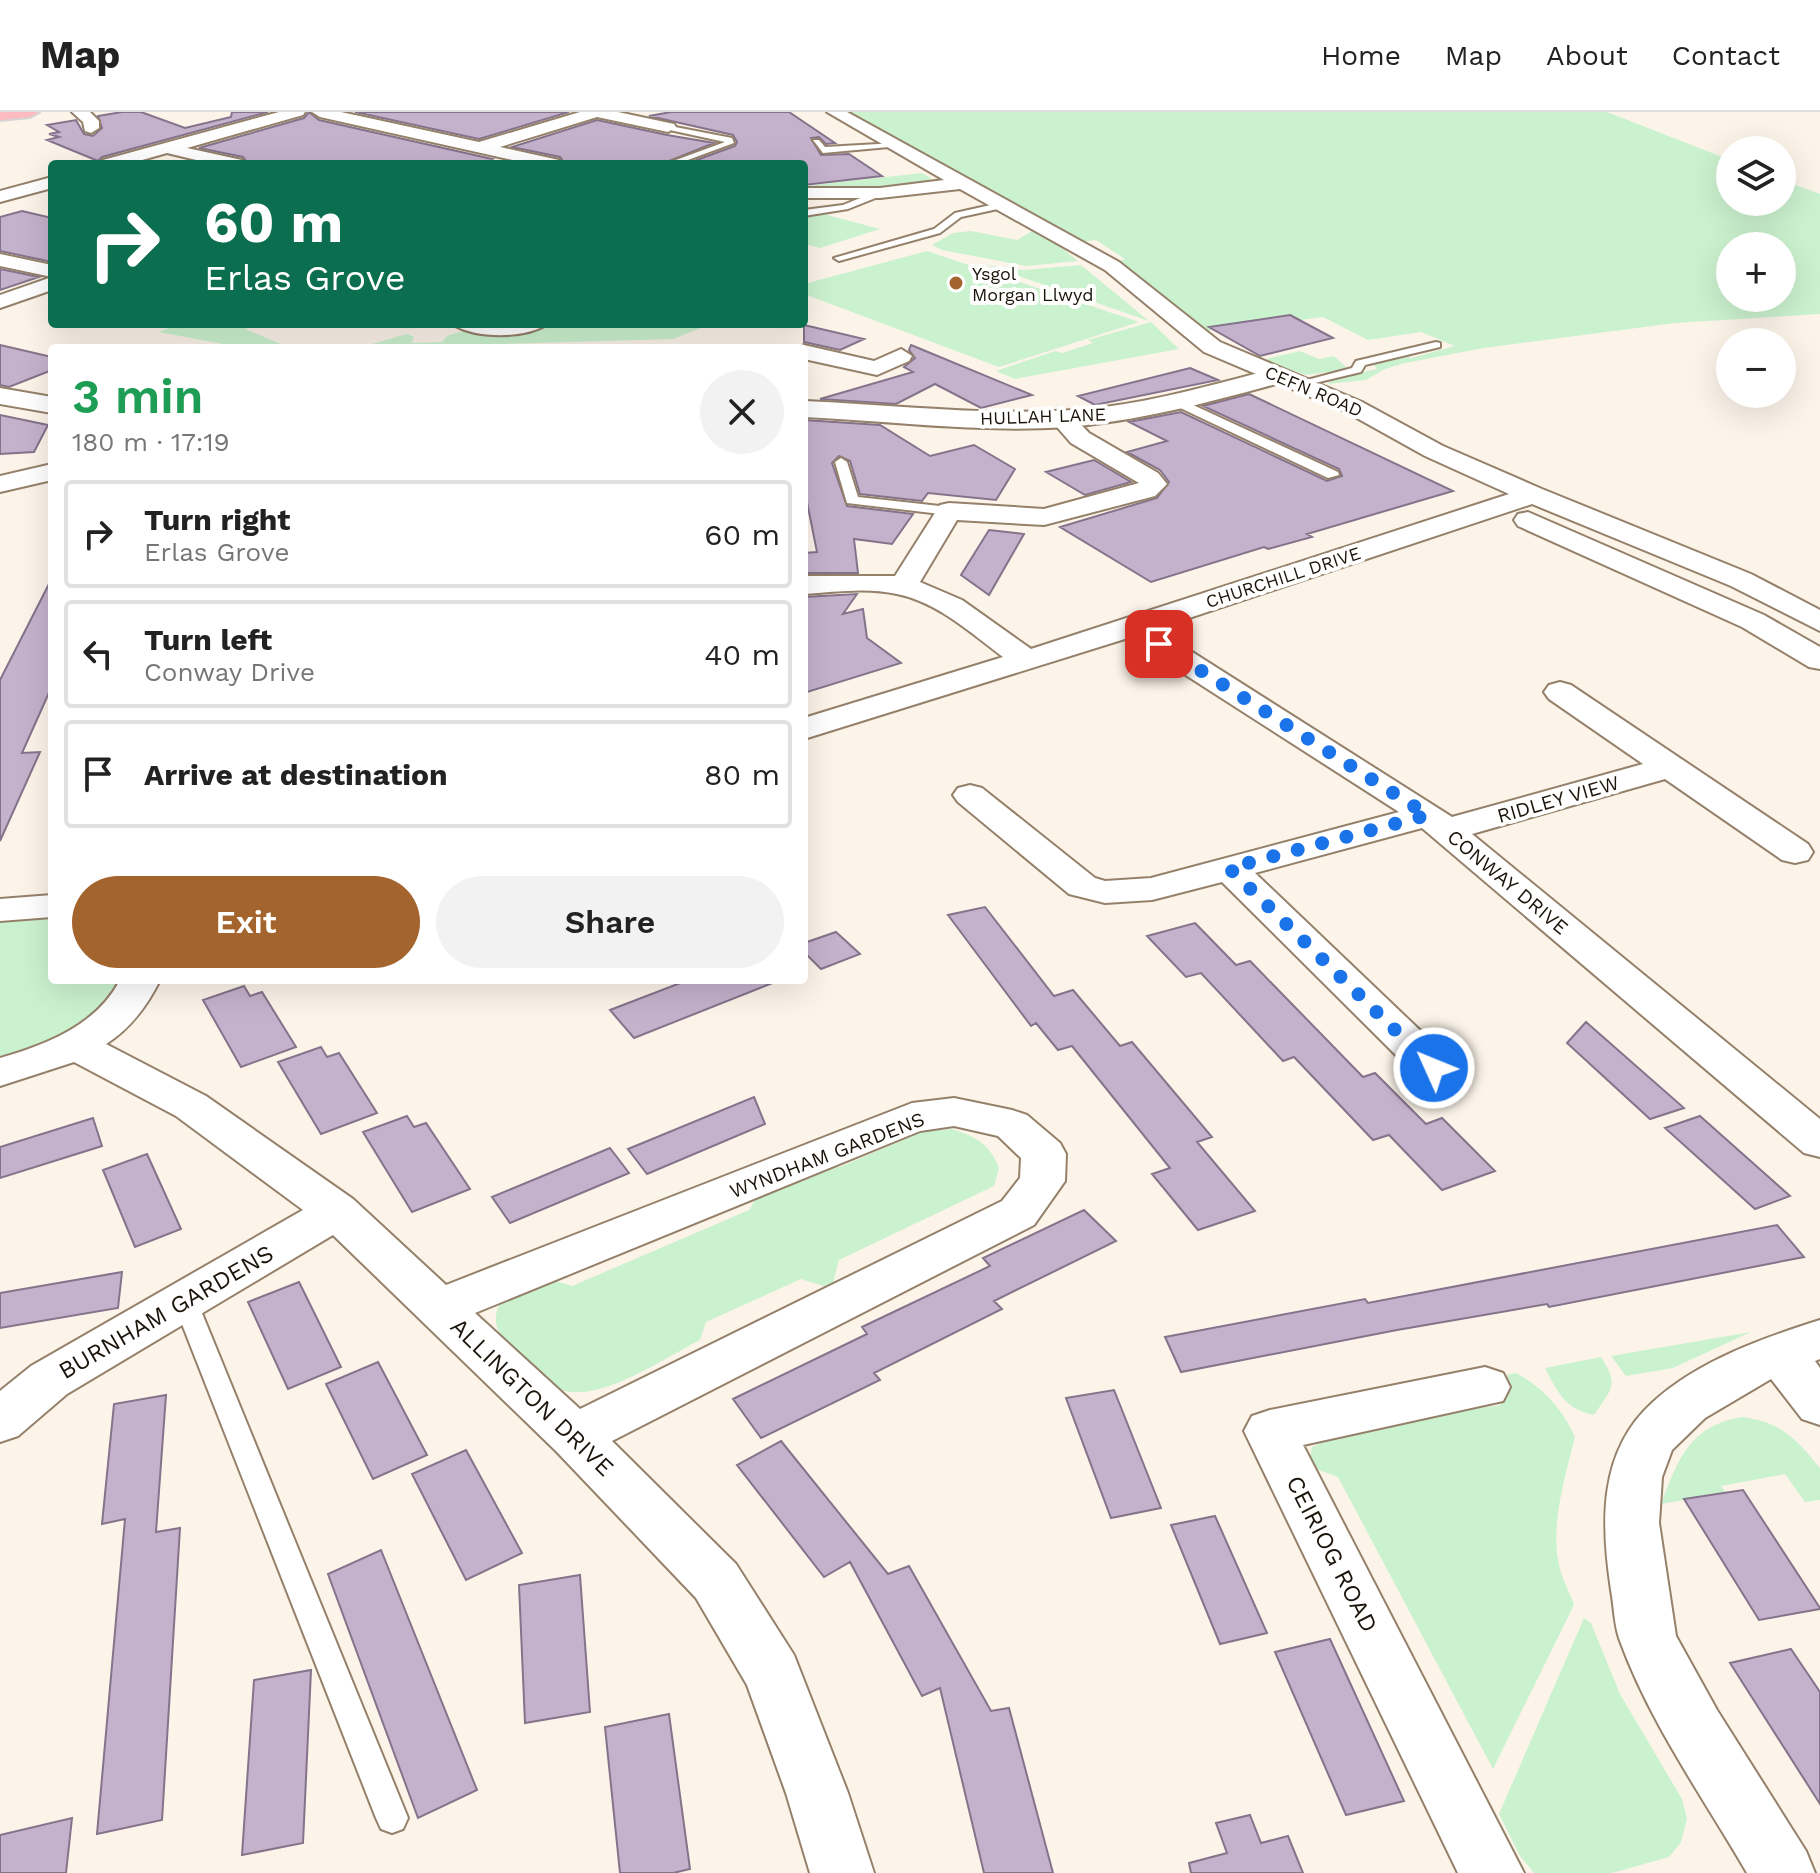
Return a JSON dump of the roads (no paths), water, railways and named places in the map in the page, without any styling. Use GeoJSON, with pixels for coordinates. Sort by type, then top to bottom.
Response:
{"type":"FeatureCollection","features":[{"type":"Feature","properties":{"kind":"main road"},"geometry":{"type":"LineString","coordinates":[[0,115],[30,112]]}},
{"type":"Feature","properties":{"kind":"street"},"geometry":{"type":"LineString","coordinates":[[80,112],[91,121],[91,128]]}},
{"type":"Feature","properties":{"kind":"street"},"geometry":{"type":"LineString","coordinates":[[320,112],[535,160]]}},
{"type":"Feature","properties":{"kind":"street"},"geometry":{"type":"LineString","coordinates":[[440,160],[596,112],[668,127]]}},
{"type":"Feature","properties":{"kind":"street","name":"CEFN ROAD"},"geometry":{"type":"LineString","coordinates":[[835,112],[1112,266],[1212,347],[1354,407],[1434,451],[1533,495],[1741,580],[1820,622]]}},
{"type":"Feature","properties":{"kind":"street"},"geometry":{"type":"LineString","coordinates":[[121,160],[288,113]]}},
{"type":"Feature","properties":{"kind":"street"},"geometry":{"type":"LineString","coordinates":[[162,147],[219,160]]}},
{"type":"Feature","properties":{"kind":"street"},"geometry":{"type":"LineString","coordinates":[[808,193],[880,193],[962,183]]}},
{"type":"Feature","properties":{"kind":"street"},"geometry":{"type":"LineString","coordinates":[[0,197],[46,187]]}},
{"type":"Feature","properties":{"kind":"street"},"geometry":{"type":"LineString","coordinates":[[0,260],[48,270]]}},
{"type":"Feature","properties":{"kind":"street"},"geometry":{"type":"LineString","coordinates":[[0,302],[48,284]]}},
{"type":"Feature","properties":{"kind":"street"},"geometry":{"type":"LineString","coordinates":[[808,353],[877,368],[901,356]]}},
{"type":"Feature","properties":{"kind":"street","name":"HULLAH LANE"},"geometry":{"type":"LineString","coordinates":[[808,409],[998,420],[1062,419],[1115,414],[1288,380]]}},
{"type":"Feature","properties":{"kind":"street"},"geometry":{"type":"LineString","coordinates":[[0,396],[48,404]]}},
{"type":"Feature","properties":{"kind":"street"},"geometry":{"type":"LineString","coordinates":[[903,586],[949,511],[1044,517],[1146,490],[1154,484],[1149,478],[1080,438],[1062,419]]}},
{"type":"Feature","properties":{"kind":"street"},"geometry":{"type":"LineString","coordinates":[[0,484],[48,473]]}},
{"type":"Feature","properties":{"kind":"street","name":"CHURCHILL DRIVE"},"geometry":{"type":"LineString","coordinates":[[808,728],[1132,627],[1533,495]]}},
{"type":"Feature","properties":{"kind":"street"},"geometry":{"type":"LineString","coordinates":[[1498,507],[1753,621],[1820,660]]}},
{"type":"Feature","properties":{"kind":"street"},"geometry":{"type":"LineString","coordinates":[[808,585],[870,583],[903,586],[945,604],[1025,659]]}},
{"type":"Feature","properties":{"kind":"street","name":"CONWAY DRIVE"},"geometry":{"type":"LineString","coordinates":[[1132,627],[1437,823],[1820,1142]]}},
{"type":"Feature","properties":{"kind":"street"},"geometry":{"type":"LineString","coordinates":[[1560,692],[1795,852]]}},
{"type":"Feature","properties":{"kind":"street","name":"RIDLEY VIEW"},"geometry":{"type":"LineString","coordinates":[[970,795],[1082,886],[1105,892],[1130,892],[1670,767]]}},
{"type":"Feature","properties":{"kind":"street"},"geometry":{"type":"LineString","coordinates":[[1229,868],[1434,1068]]}},
{"type":"Feature","properties":{"kind":"street"},"geometry":{"type":"LineString","coordinates":[[0,910],[48,903]]}},
{"type":"Feature","properties":{"kind":"street"},"geometry":{"type":"LineString","coordinates":[[0,1072],[32,1064],[75,1045],[111,1019],[138,984]]}},
{"type":"Feature","properties":{"kind":"street","name":"ALLINGTON DRIVE"},"geometry":{"type":"LineString","coordinates":[[75,1045],[191,1106],[337,1211],[574,1436],[716,1581],[773,1674],[817,1793],[842,1873]]}},
{"type":"Feature","properties":{"kind":"street","name":"WYNDHAM GARDENS"},"geometry":{"type":"LineString","coordinates":[[438,1308],[912,1118],[954,1112],[1012,1125],[1044,1154],[1042,1181],[1018,1213],[574,1436]]}},
{"type":"Feature","properties":{"kind":"street","name":"BURNHAM GARDENS"},"geometry":{"type":"LineString","coordinates":[[0,1421],[49,1380],[337,1211]]}},
{"type":"Feature","properties":{"kind":"street"},"geometry":{"type":"LineString","coordinates":[[1783,1873],[1678,1697],[1648,1638],[1635,1570],[1629,1509],[1641,1455],[1668,1418],[1718,1383],[1800,1346],[1820,1405]]}},
{"type":"Feature","properties":{"kind":"street","name":"CEIRIOG ROAD"},"geometry":{"type":"LineString","coordinates":[[1485,1387],[1270,1431],[1492,1873]]}},
{"type":"Feature","properties":{"kind":"lane"},"geometry":{"type":"LineString","coordinates":[[668,127],[729,140],[730,143],[681,160]]}},
{"type":"Feature","properties":{"kind":"lane"},"geometry":{"type":"LineString","coordinates":[[816,142],[823,150],[896,146]]}},
{"type":"Feature","properties":{"kind":"lane"},"geometry":{"type":"LineString","coordinates":[[808,212],[845,207],[880,193]]}},
{"type":"Feature","properties":{"kind":"lane"},"geometry":{"type":"LineString","coordinates":[[839,258],[937,231],[958,215],[1004,205]]}},
{"type":"Feature","properties":{"kind":"lane"},"geometry":{"type":"LineString","coordinates":[[470,328],[503,333],[525,328]]}},
{"type":"Feature","properties":{"kind":"lane"},"geometry":{"type":"LineString","coordinates":[[1288,380],[1349,373],[1357,370],[1360,363],[1436,345]]}},
{"type":"Feature","properties":{"kind":"lane"},"geometry":{"type":"LineString","coordinates":[[1178,402],[1333,475]]}},
{"type":"Feature","properties":{"kind":"lane"},"geometry":{"type":"LineString","coordinates":[[841,462],[852,500],[949,511]]}},
{"type":"Feature","properties":{"kind":"lane"},"geometry":{"type":"LineString","coordinates":[[185,1301],[392,1818]]}},
{"type":"Feature","properties":{"kind":"place","name":"Ysgol Morgan Llwyd"},"geometry":{"type":"Point","coordinates":[956,283]}}]}
